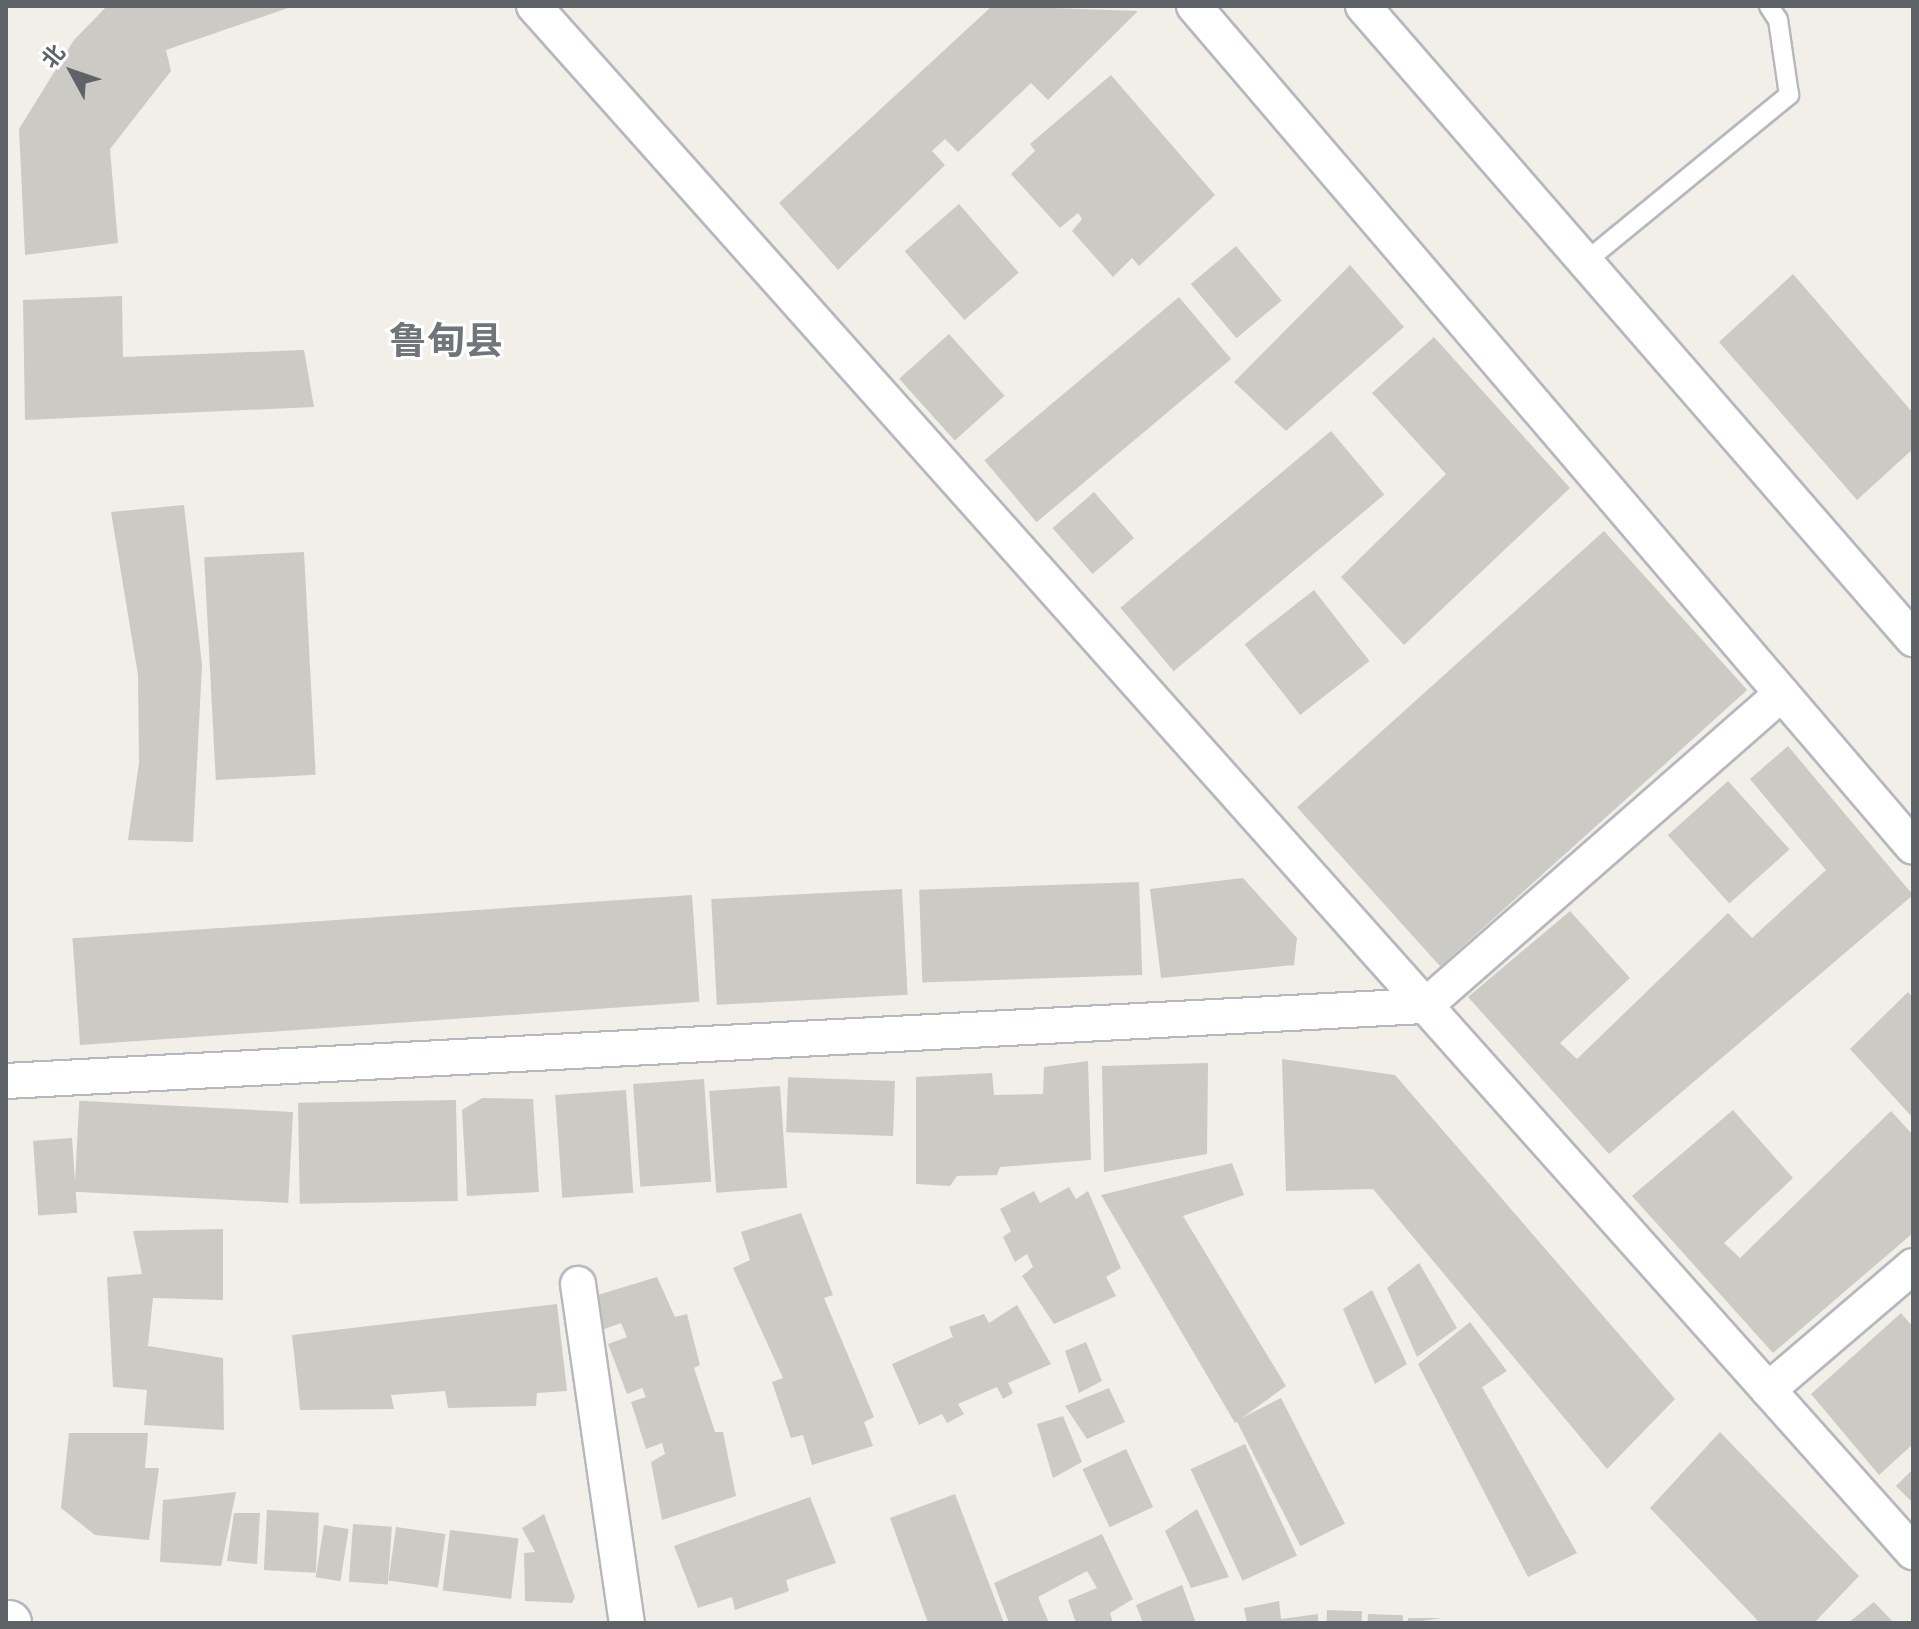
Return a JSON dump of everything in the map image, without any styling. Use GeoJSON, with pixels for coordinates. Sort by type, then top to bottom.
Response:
{"type":"FeatureCollection","features":[{"type":"Feature","properties":{"kind":"street"},"geometry":{"type":"LineString","coordinates":[[534,6],[1913,1552]]}},
{"type":"Feature","properties":{"kind":"street"},"geometry":{"type":"LineString","coordinates":[[1194,6],[1913,847]]}},
{"type":"Feature","properties":{"kind":"street"},"geometry":{"type":"LineString","coordinates":[[1363,6],[1913,639]]}},
{"type":"Feature","properties":{"kind":"street"},"geometry":{"type":"LineString","coordinates":[[6,1081],[1425,1006],[1782,694]]}},
{"type":"Feature","properties":{"kind":"street"},"geometry":{"type":"LineString","coordinates":[[1768,1390],[1913,1266]]}},
{"type":"Feature","properties":{"kind":"street"},"geometry":{"type":"LineString","coordinates":[[578,1284],[627,1623]]}},
{"type":"Feature","properties":{"kind":"lane"},"geometry":{"type":"LineString","coordinates":[[1585,262],[1789,95],[1778,20],[1769,6]]}},
{"type":"Feature","properties":{"kind":"building"},"geometry":{"type":"Polygon","coordinates":[[[107,6],[291,7],[166,50],[171,71],[110,149],[118,243],[25,255],[19,129],[74,40],[107,6]]]}},
{"type":"Feature","properties":{"kind":"building"},"geometry":{"type":"Polygon","coordinates":[[[992,6],[1138,11],[1048,100],[1031,83],[958,152],[945,139],[932,151],[945,165],[838,270],[779,203],[992,6]]]}},
{"type":"Feature","properties":{"kind":"building"},"geometry":{"type":"Polygon","coordinates":[[[1111,75],[1215,195],[1139,266],[1132,258],[1113,277],[1072,231],[1082,219],[1078,213],[1060,228],[1011,174],[1035,151],[1030,144],[1111,75]]]}},
{"type":"Feature","properties":{"kind":"building"},"geometry":{"type":"Polygon","coordinates":[[[959,204],[1019,273],[964,320],[905,251],[959,204]]]}},
{"type":"Feature","properties":{"kind":"building"},"geometry":{"type":"Polygon","coordinates":[[[1236,246],[1282,300],[1236,338],[1191,284],[1236,246]]]}},
{"type":"Feature","properties":{"kind":"building"},"geometry":{"type":"Polygon","coordinates":[[[1350,265],[1404,327],[1286,431],[1234,382],[1350,265]]]}},
{"type":"Feature","properties":{"kind":"building"},"geometry":{"type":"Polygon","coordinates":[[[1793,274],[1913,413],[1913,449],[1857,500],[1719,342],[1793,274]]]}},
{"type":"Feature","properties":{"kind":"building"},"geometry":{"type":"Polygon","coordinates":[[[122,296],[123,357],[304,350],[314,407],[25,420],[23,300],[122,296]]]}},
{"type":"Feature","properties":{"kind":"building"},"geometry":{"type":"Polygon","coordinates":[[[1179,297],[1231,359],[1036,522],[984,460],[1179,297]]]}},
{"type":"Feature","properties":{"kind":"building"},"geometry":{"type":"Polygon","coordinates":[[[949,334],[1005,396],[955,441],[899,379],[949,334]]]}},
{"type":"Feature","properties":{"kind":"building"},"geometry":{"type":"Polygon","coordinates":[[[1434,337],[1570,488],[1404,645],[1341,577],[1446,474],[1372,393],[1434,337]]]}},
{"type":"Feature","properties":{"kind":"building"},"geometry":{"type":"Polygon","coordinates":[[[1331,431],[1384,495],[1174,671],[1120,608],[1331,431]]]}},
{"type":"Feature","properties":{"kind":"building"},"geometry":{"type":"Polygon","coordinates":[[[1094,492],[1134,538],[1093,574],[1052,528],[1094,492]]]}},
{"type":"Feature","properties":{"kind":"building"},"geometry":{"type":"Polygon","coordinates":[[[184,505],[202,665],[193,842],[128,840],[139,763],[138,675],[111,512],[184,505]]]}},
{"type":"Feature","properties":{"kind":"building"},"geometry":{"type":"Polygon","coordinates":[[[1604,531],[1747,690],[1440,966],[1297,807],[1604,531]]]}},
{"type":"Feature","properties":{"kind":"building"},"geometry":{"type":"Polygon","coordinates":[[[304,552],[316,775],[216,780],[204,557],[304,552]]]}},
{"type":"Feature","properties":{"kind":"building"},"geometry":{"type":"Polygon","coordinates":[[[1314,590],[1369,661],[1300,715],[1245,644],[1314,590]]]}},
{"type":"Feature","properties":{"kind":"building"},"geometry":{"type":"Polygon","coordinates":[[[1788,746],[1913,895],[1609,1154],[1468,997],[1570,911],[1630,978],[1560,1043],[1577,1059],[1728,913],[1752,938],[1826,870],[1750,779],[1788,746]]]}},
{"type":"Feature","properties":{"kind":"building"},"geometry":{"type":"Polygon","coordinates":[[[1728,781],[1790,849],[1729,904],[1668,835],[1728,781]]]}},
{"type":"Feature","properties":{"kind":"building"},"geometry":{"type":"Polygon","coordinates":[[[1243,878],[1297,938],[1294,965],[1161,978],[1150,889],[1243,878]]]}},
{"type":"Feature","properties":{"kind":"building"},"geometry":{"type":"Polygon","coordinates":[[[1139,882],[1142,975],[922,983],[919,890],[1139,882]]]}},
{"type":"Feature","properties":{"kind":"building"},"geometry":{"type":"Polygon","coordinates":[[[902,889],[908,995],[717,1005],[711,899],[902,889]]]}},
{"type":"Feature","properties":{"kind":"building"},"geometry":{"type":"Polygon","coordinates":[[[692,895],[699,1002],[80,1045],[73,938],[692,895]]]}},
{"type":"Feature","properties":{"kind":"building"},"geometry":{"type":"Polygon","coordinates":[[[1908,992],[1913,998],[1913,1118],[1850,1049],[1908,992]]]}},
{"type":"Feature","properties":{"kind":"building"},"geometry":{"type":"Polygon","coordinates":[[[1282,1059],[1395,1075],[1675,1399],[1607,1469],[1373,1189],[1286,1191],[1282,1059]]]}},
{"type":"Feature","properties":{"kind":"building"},"geometry":{"type":"Polygon","coordinates":[[[1088,1061],[1091,1160],[1000,1167],[997,1175],[957,1176],[950,1186],[916,1184],[916,1077],[992,1073],[994,1095],[1043,1094],[1044,1067],[1088,1061]]]}},
{"type":"Feature","properties":{"kind":"building"},"geometry":{"type":"Polygon","coordinates":[[[1208,1063],[1207,1154],[1104,1172],[1102,1066],[1208,1063]]]}},
{"type":"Feature","properties":{"kind":"building"},"geometry":{"type":"Polygon","coordinates":[[[788,1077],[895,1081],[893,1136],[786,1132],[788,1077]]]}},
{"type":"Feature","properties":{"kind":"building"},"geometry":{"type":"Polygon","coordinates":[[[704,1079],[711,1182],[640,1187],[633,1084],[704,1079]]]}},
{"type":"Feature","properties":{"kind":"building"},"geometry":{"type":"Polygon","coordinates":[[[780,1086],[787,1188],[716,1193],[709,1091],[780,1086]]]}},
{"type":"Feature","properties":{"kind":"building"},"geometry":{"type":"Polygon","coordinates":[[[626,1090],[633,1193],[562,1198],[555,1095],[626,1090]]]}},
{"type":"Feature","properties":{"kind":"building"},"geometry":{"type":"Polygon","coordinates":[[[482,1098],[533,1099],[539,1192],[467,1196],[462,1110],[482,1098]]]}},
{"type":"Feature","properties":{"kind":"building"},"geometry":{"type":"Polygon","coordinates":[[[456,1100],[458,1201],[300,1204],[298,1103],[456,1100]]]}},
{"type":"Feature","properties":{"kind":"building"},"geometry":{"type":"Polygon","coordinates":[[[79,1101],[293,1112],[288,1203],[75,1192],[79,1101]]]}},
{"type":"Feature","properties":{"kind":"building"},"geometry":{"type":"Polygon","coordinates":[[[1733,1110],[1793,1178],[1724,1243],[1740,1258],[1891,1111],[1913,1135],[1913,1233],[1773,1353],[1632,1196],[1733,1110]]]}},
{"type":"Feature","properties":{"kind":"building"},"geometry":{"type":"Polygon","coordinates":[[[72,1138],[77,1213],[38,1216],[33,1141],[72,1138]]]}},
{"type":"Feature","properties":{"kind":"building"},"geometry":{"type":"Polygon","coordinates":[[[1232,1163],[1244,1195],[1183,1216],[1286,1386],[1235,1423],[1101,1195],[1232,1163]]]}},
{"type":"Feature","properties":{"kind":"building"},"geometry":{"type":"Polygon","coordinates":[[[1069,1187],[1076,1199],[1088,1191],[1121,1268],[1106,1277],[1116,1296],[1054,1324],[1022,1276],[1033,1267],[1027,1254],[1015,1262],[1003,1237],[1011,1231],[1000,1209],[1034,1191],[1040,1203],[1069,1187]]]}},
{"type":"Feature","properties":{"kind":"building"},"geometry":{"type":"Polygon","coordinates":[[[801,1213],[833,1295],[824,1298],[874,1417],[864,1422],[873,1446],[812,1465],[803,1435],[791,1438],[772,1382],[783,1378],[733,1268],[750,1260],[741,1232],[801,1213]]]}},
{"type":"Feature","properties":{"kind":"building"},"geometry":{"type":"Polygon","coordinates":[[[223,1229],[223,1300],[153,1298],[148,1346],[223,1358],[224,1430],[144,1425],[147,1390],[113,1387],[107,1277],[142,1274],[133,1231],[223,1229]]]}},
{"type":"Feature","properties":{"kind":"building"},"geometry":{"type":"Polygon","coordinates":[[[1419,1263],[1457,1328],[1417,1357],[1387,1288],[1419,1263]]]}},
{"type":"Feature","properties":{"kind":"building"},"geometry":{"type":"Polygon","coordinates":[[[657,1277],[675,1317],[687,1314],[700,1365],[694,1368],[715,1432],[723,1432],[736,1496],[662,1520],[651,1462],[665,1454],[662,1443],[646,1449],[631,1402],[646,1397],[642,1388],[627,1394],[608,1344],[627,1337],[621,1323],[602,1330],[591,1297],[657,1277]]]}},
{"type":"Feature","properties":{"kind":"building"},"geometry":{"type":"Polygon","coordinates":[[[1372,1290],[1407,1364],[1375,1384],[1343,1309],[1372,1290]]]}},
{"type":"Feature","properties":{"kind":"building"},"geometry":{"type":"Polygon","coordinates":[[[557,1304],[567,1391],[537,1393],[536,1406],[448,1408],[445,1391],[391,1395],[394,1409],[300,1410],[292,1335],[557,1304]]]}},
{"type":"Feature","properties":{"kind":"building"},"geometry":{"type":"Polygon","coordinates":[[[1017,1305],[1051,1364],[1008,1383],[1013,1393],[1003,1399],[997,1387],[958,1404],[964,1414],[947,1423],[942,1414],[919,1425],[892,1364],[953,1337],[949,1327],[984,1314],[989,1323],[1017,1305]]]}},
{"type":"Feature","properties":{"kind":"building"},"geometry":{"type":"Polygon","coordinates":[[[1901,1313],[1913,1327],[1913,1444],[1879,1475],[1811,1394],[1901,1313]]]}},
{"type":"Feature","properties":{"kind":"building"},"geometry":{"type":"Polygon","coordinates":[[[1470,1322],[1507,1371],[1482,1387],[1577,1553],[1528,1577],[1418,1364],[1470,1322]]]}},
{"type":"Feature","properties":{"kind":"building"},"geometry":{"type":"Polygon","coordinates":[[[1086,1342],[1102,1381],[1079,1393],[1065,1351],[1086,1342]]]}},
{"type":"Feature","properties":{"kind":"building"},"geometry":{"type":"Polygon","coordinates":[[[1109,1388],[1125,1422],[1087,1439],[1065,1406],[1109,1388]]]}},
{"type":"Feature","properties":{"kind":"building"},"geometry":{"type":"Polygon","coordinates":[[[1281,1398],[1345,1524],[1300,1546],[1236,1421],[1281,1398]]]}},
{"type":"Feature","properties":{"kind":"building"},"geometry":{"type":"Polygon","coordinates":[[[1063,1416],[1082,1462],[1053,1478],[1037,1424],[1063,1416]]]}},
{"type":"Feature","properties":{"kind":"building"},"geometry":{"type":"Polygon","coordinates":[[[1720,1432],[1859,1576],[1814,1623],[1760,1623],[1650,1508],[1720,1432]]]}},
{"type":"Feature","properties":{"kind":"building"},"geometry":{"type":"Polygon","coordinates":[[[69,1433],[148,1433],[145,1468],[159,1468],[149,1540],[95,1535],[61,1508],[69,1433]]]}},
{"type":"Feature","properties":{"kind":"building"},"geometry":{"type":"Polygon","coordinates":[[[1245,1444],[1297,1555],[1243,1581],[1191,1469],[1245,1444]]]}},
{"type":"Feature","properties":{"kind":"building"},"geometry":{"type":"Polygon","coordinates":[[[1126,1449],[1153,1507],[1110,1527],[1082,1469],[1126,1449]]]}},
{"type":"Feature","properties":{"kind":"building"},"geometry":{"type":"Polygon","coordinates":[[[1913,1469],[1913,1503],[1896,1486],[1913,1469]]]}},
{"type":"Feature","properties":{"kind":"building"},"geometry":{"type":"Polygon","coordinates":[[[236,1492],[221,1566],[160,1562],[163,1500],[236,1492]]]}},
{"type":"Feature","properties":{"kind":"building"},"geometry":{"type":"Polygon","coordinates":[[[955,1494],[1004,1623],[928,1623],[890,1518],[955,1494]]]}},
{"type":"Feature","properties":{"kind":"building"},"geometry":{"type":"Polygon","coordinates":[[[810,1497],[836,1563],[786,1580],[789,1591],[735,1610],[732,1597],[698,1608],[674,1546],[810,1497]]]}},
{"type":"Feature","properties":{"kind":"building"},"geometry":{"type":"Polygon","coordinates":[[[1197,1509],[1229,1577],[1191,1588],[1165,1531],[1197,1509]]]}},
{"type":"Feature","properties":{"kind":"building"},"geometry":{"type":"Polygon","coordinates":[[[267,1510],[319,1513],[316,1573],[264,1570],[267,1510]]]}},
{"type":"Feature","properties":{"kind":"building"},"geometry":{"type":"Polygon","coordinates":[[[234,1513],[260,1513],[257,1564],[227,1561],[234,1513]]]}},
{"type":"Feature","properties":{"kind":"building"},"geometry":{"type":"Polygon","coordinates":[[[544,1514],[575,1597],[572,1603],[525,1601],[524,1553],[535,1552],[522,1528],[544,1514]]]}},
{"type":"Feature","properties":{"kind":"building"},"geometry":{"type":"Polygon","coordinates":[[[353,1524],[392,1527],[388,1585],[349,1582],[353,1524]]]}},
{"type":"Feature","properties":{"kind":"building"},"geometry":{"type":"Polygon","coordinates":[[[324,1525],[349,1529],[340,1581],[316,1577],[324,1525]]]}},
{"type":"Feature","properties":{"kind":"building"},"geometry":{"type":"Polygon","coordinates":[[[396,1527],[446,1534],[438,1587],[388,1580],[396,1527]]]}},
{"type":"Feature","properties":{"kind":"building"},"geometry":{"type":"Polygon","coordinates":[[[450,1530],[518,1538],[511,1599],[443,1591],[450,1530]]]}},
{"type":"Feature","properties":{"kind":"building"},"geometry":{"type":"Polygon","coordinates":[[[1102,1534],[1133,1599],[1110,1613],[1113,1623],[1076,1623],[1068,1600],[1097,1588],[1087,1571],[1038,1597],[1049,1623],[1009,1623],[994,1583],[1102,1534]]]}},
{"type":"Feature","properties":{"kind":"building"},"geometry":{"type":"Polygon","coordinates":[[[1182,1585],[1196,1623],[1143,1623],[1136,1605],[1182,1585]]]}},
{"type":"Feature","properties":{"kind":"building"},"geometry":{"type":"Polygon","coordinates":[[[1279,1601],[1281,1619],[1318,1614],[1318,1623],[1247,1623],[1244,1608],[1279,1601]]]}},
{"type":"Feature","properties":{"kind":"building"},"geometry":{"type":"Polygon","coordinates":[[[1874,1602],[1894,1623],[1848,1623],[1874,1602]]]}},
{"type":"Feature","properties":{"kind":"building"},"geometry":{"type":"Polygon","coordinates":[[[1327,1610],[1362,1611],[1362,1623],[1327,1623],[1327,1610]]]}},
{"type":"Feature","properties":{"kind":"building"},"geometry":{"type":"Polygon","coordinates":[[[1368,1614],[1403,1615],[1403,1623],[1368,1623],[1368,1614]]]}},
{"type":"Feature","properties":{"kind":"building"},"geometry":{"type":"Polygon","coordinates":[[[1408,1618],[1443,1618],[1408,1623],[1408,1618]]]}},
{"type":"Feature","properties":{"kind":"district","name":"鲁甸县"},"geometry":{"type":"Point","coordinates":[446,342]}}]}
